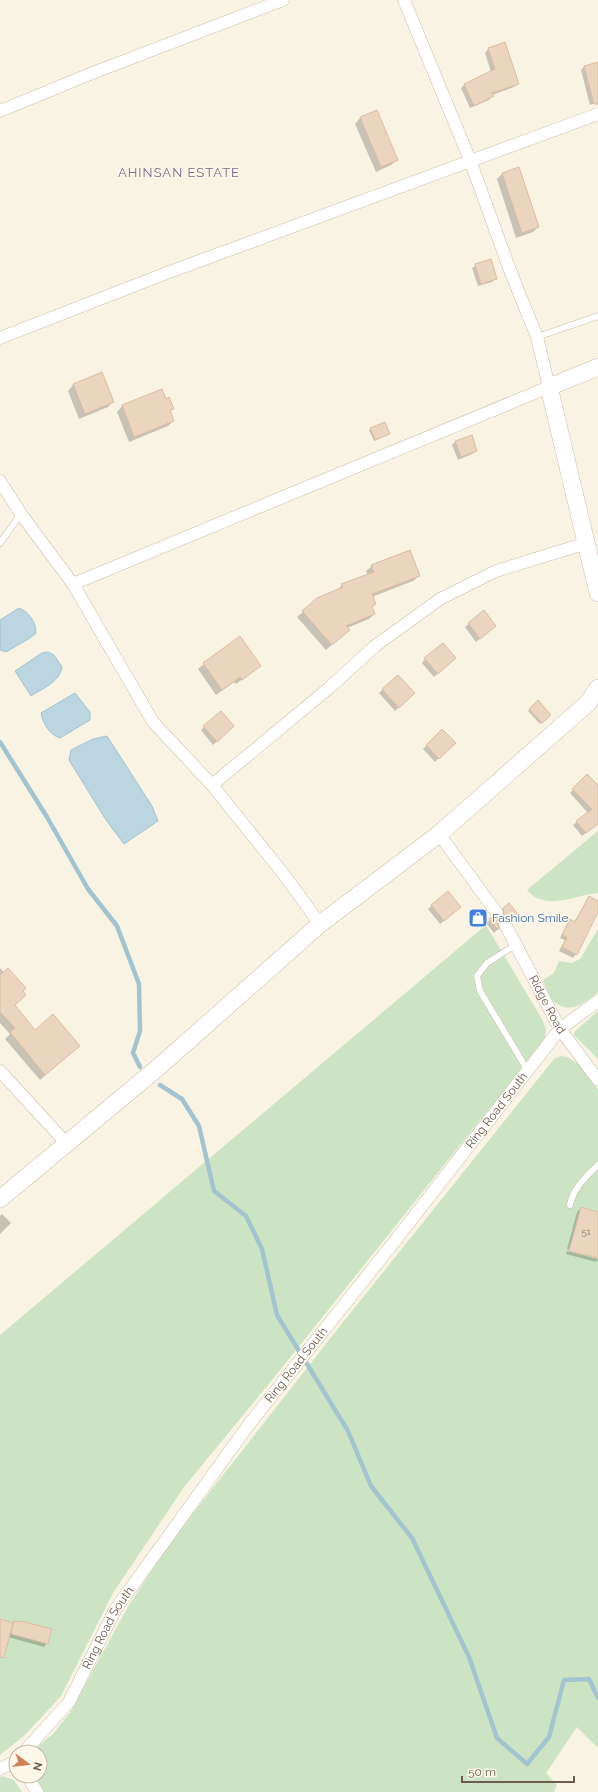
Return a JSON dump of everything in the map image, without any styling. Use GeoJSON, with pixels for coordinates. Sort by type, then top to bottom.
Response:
{"type":"FeatureCollection","features":[{"type":"Feature","properties":{"kind":"street"},"geometry":{"type":"LineString","coordinates":[[0,111],[95,72],[283,0]]}},
{"type":"Feature","properties":{"kind":"street"},"geometry":{"type":"LineString","coordinates":[[404,0],[470,160],[511,273],[537,337],[598,593]]}},
{"type":"Feature","properties":{"kind":"street"},"geometry":{"type":"LineString","coordinates":[[0,338],[164,274],[598,114]]}},
{"type":"Feature","properties":{"kind":"street"},"geometry":{"type":"LineString","coordinates":[[73,584],[598,366]]}},
{"type":"Feature","properties":{"kind":"street"},"geometry":{"type":"LineString","coordinates":[[0,481],[21,514],[73,584],[153,722],[212,785],[282,872],[320,924]]}},
{"type":"Feature","properties":{"kind":"street"},"geometry":{"type":"LineString","coordinates":[[212,785],[323,693],[375,646],[440,599],[496,571],[587,543]]}},
{"type":"Feature","properties":{"kind":"street"},"geometry":{"type":"LineString","coordinates":[[0,1199],[161,1065],[320,924],[439,834],[588,703],[598,688]]}},
{"type":"Feature","properties":{"kind":"street"},"geometry":{"type":"LineString","coordinates":[[439,834],[497,913]]}},
{"type":"Feature","properties":{"kind":"street","name":"Ridge Road"},"geometry":{"type":"LineString","coordinates":[[505,924],[560,1029],[598,1080]]}},
{"type":"Feature","properties":{"kind":"street","name":"Ring Road South"},"geometry":{"type":"LineString","coordinates":[[31,1744],[69,1702],[115,1610],[250,1423],[388,1251],[560,1029],[598,1001]]}},
{"type":"Feature","properties":{"kind":"street"},"geometry":{"type":"LineString","coordinates":[[0,1071],[66,1144]]}},
{"type":"Feature","properties":{"kind":"lane"},"geometry":{"type":"LineString","coordinates":[[537,337],[598,316]]}},
{"type":"Feature","properties":{"kind":"lane"},"geometry":{"type":"LineString","coordinates":[[0,542],[21,514]]}},
{"type":"Feature","properties":{"kind":"lane"},"geometry":{"type":"LineString","coordinates":[[515,945],[487,962],[476,976],[480,990],[528,1071]]}},
{"type":"Feature","properties":{"kind":"lane"},"geometry":{"type":"LineString","coordinates":[[570,1205],[571,1199],[578,1185],[598,1165]]}},
{"type":"Feature","properties":{"kind":"green space"},"geometry":{"type":"Polygon","coordinates":[[[598,831],[598,893],[551,901],[534,897],[527,890],[598,831]]]}},
{"type":"Feature","properties":{"kind":"green space"},"geometry":{"type":"Polygon","coordinates":[[[486,925],[543,1021],[546,1029],[545,1039],[281,1369],[184,1487],[113,1593],[61,1696],[25,1735],[14,1744],[8,1744],[8,1749],[0,1755],[0,1335],[486,925]]]}},
{"type":"Feature","properties":{"kind":"green space"},"geometry":{"type":"Polygon","coordinates":[[[598,929],[598,992],[585,1002],[576,1006],[566,1007],[555,1003],[543,980],[554,973],[559,961],[572,963],[580,959],[598,929]]]}},
{"type":"Feature","properties":{"kind":"green space"},"geometry":{"type":"Polygon","coordinates":[[[598,1011],[598,1059],[574,1035],[575,1031],[598,1011]]]}},
{"type":"Feature","properties":{"kind":"green space"},"geometry":{"type":"Polygon","coordinates":[[[561,1056],[573,1060],[587,1074],[598,1090],[598,1748],[577,1727],[546,1773],[557,1785],[554,1792],[40,1792],[36,1784],[48,1784],[48,1744],[41,1744],[54,1733],[70,1712],[129,1605],[168,1545],[336,1331],[554,1059],[561,1056]]]}},
{"type":"Feature","properties":{"kind":"green space"},"geometry":{"type":"Polygon","coordinates":[[[2,1776],[8,1778],[8,1784],[17,1784],[22,1792],[0,1792],[0,1777],[2,1776]]]}},
{"type":"Feature","properties":{"kind":"water"},"geometry":{"type":"Polygon","coordinates":[[[19,608],[26,612],[31,618],[35,625],[36,633],[6,652],[0,650],[0,620],[19,608]]]}},
{"type":"Feature","properties":{"kind":"water"},"geometry":{"type":"Polygon","coordinates":[[[48,652],[54,655],[62,667],[61,672],[54,681],[31,696],[15,671],[42,653],[48,652]]]}},
{"type":"Feature","properties":{"kind":"water"},"geometry":{"type":"Polygon","coordinates":[[[75,693],[90,712],[90,720],[60,738],[56,737],[43,721],[41,713],[75,693]]]}},
{"type":"Feature","properties":{"kind":"water"},"geometry":{"type":"Polygon","coordinates":[[[107,736],[152,806],[158,821],[124,844],[106,820],[69,760],[71,750],[93,739],[107,736]]]}},
{"type":"Feature","properties":{"kind":"building"},"geometry":{"type":"Polygon","coordinates":[[[505,42],[519,84],[492,93],[494,96],[474,106],[464,84],[495,69],[488,48],[505,42]]]}},
{"type":"Feature","properties":{"kind":"building"},"geometry":{"type":"Polygon","coordinates":[[[598,62],[598,104],[594,104],[584,66],[598,62]]]}},
{"type":"Feature","properties":{"kind":"building"},"geometry":{"type":"Polygon","coordinates":[[[377,110],[398,160],[381,167],[360,117],[377,110]]]}},
{"type":"Feature","properties":{"kind":"building"},"geometry":{"type":"Polygon","coordinates":[[[519,167],[539,227],[522,233],[502,173],[519,167]]]}},
{"type":"Feature","properties":{"kind":"building"},"geometry":{"type":"Polygon","coordinates":[[[491,259],[497,279],[481,284],[475,264],[491,259]]]}},
{"type":"Feature","properties":{"kind":"building"},"geometry":{"type":"Polygon","coordinates":[[[102,372],[114,402],[85,414],[73,384],[102,372]]]}},
{"type":"Feature","properties":{"kind":"building"},"geometry":{"type":"Polygon","coordinates":[[[162,389],[166,399],[169,397],[174,409],[170,410],[174,421],[134,437],[122,405],[162,389]]]}},
{"type":"Feature","properties":{"kind":"building"},"geometry":{"type":"Polygon","coordinates":[[[385,422],[390,434],[375,440],[370,428],[385,422]]]}},
{"type":"Feature","properties":{"kind":"building"},"geometry":{"type":"Polygon","coordinates":[[[472,435],[477,451],[461,457],[455,441],[472,435]]]}},
{"type":"Feature","properties":{"kind":"building"},"geometry":{"type":"Polygon","coordinates":[[[410,550],[420,576],[372,594],[376,604],[372,606],[375,614],[346,626],[350,630],[332,645],[302,611],[317,598],[343,587],[341,584],[374,572],[371,565],[410,550]]]}},
{"type":"Feature","properties":{"kind":"building"},"geometry":{"type":"Polygon","coordinates":[[[484,610],[496,626],[480,639],[468,623],[484,610]]]}},
{"type":"Feature","properties":{"kind":"building"},"geometry":{"type":"Polygon","coordinates":[[[240,636],[261,666],[242,680],[240,677],[222,690],[203,663],[240,636]]]}},
{"type":"Feature","properties":{"kind":"building"},"geometry":{"type":"Polygon","coordinates":[[[443,643],[456,658],[438,674],[424,658],[443,643]]]}},
{"type":"Feature","properties":{"kind":"building"},"geometry":{"type":"Polygon","coordinates":[[[398,675],[415,693],[399,708],[382,689],[398,675]]]}},
{"type":"Feature","properties":{"kind":"building"},"geometry":{"type":"Polygon","coordinates":[[[538,700],[551,715],[542,723],[529,709],[538,700]]]}},
{"type":"Feature","properties":{"kind":"building"},"geometry":{"type":"Polygon","coordinates":[[[221,711],[234,726],[217,742],[203,726],[221,711]]]}},
{"type":"Feature","properties":{"kind":"building"},"geometry":{"type":"Polygon","coordinates":[[[442,729],[456,743],[439,759],[426,745],[442,729]]]}},
{"type":"Feature","properties":{"kind":"building"},"geometry":{"type":"Polygon","coordinates":[[[587,774],[598,785],[598,824],[586,833],[576,821],[592,809],[572,789],[587,774]]]}},
{"type":"Feature","properties":{"kind":"building"},"geometry":{"type":"Polygon","coordinates":[[[448,891],[461,907],[444,921],[431,905],[448,891]]]}},
{"type":"Feature","properties":{"kind":"building"},"geometry":{"type":"Polygon","coordinates":[[[589,896],[598,901],[598,912],[577,955],[562,947],[567,937],[562,935],[570,919],[575,922],[589,896]]]}},
{"type":"Feature","properties":{"kind":"building"},"geometry":{"type":"Polygon","coordinates":[[[509,903],[518,914],[511,920],[503,917],[503,908],[509,903]]]}},
{"type":"Feature","properties":{"kind":"building"},"geometry":{"type":"Polygon","coordinates":[[[491,917],[494,920],[499,920],[498,930],[489,919],[491,917]]]}},
{"type":"Feature","properties":{"kind":"building"},"geometry":{"type":"Polygon","coordinates":[[[8,968],[26,988],[23,991],[26,995],[15,1005],[35,1030],[53,1014],[80,1046],[45,1075],[10,1032],[15,1028],[0,1012],[0,975],[8,968]]]}},
{"type":"Feature","properties":{"kind":"building"},"geometry":{"type":"Polygon","coordinates":[[[581,1207],[598,1212],[598,1258],[569,1251],[581,1207]]]}},
{"type":"Feature","properties":{"kind":"building"},"geometry":{"type":"Polygon","coordinates":[[[0,1619],[13,1623],[4,1658],[0,1657],[0,1619]]]}},
{"type":"Feature","properties":{"kind":"building"},"geometry":{"type":"Polygon","coordinates":[[[14,1621],[21,1621],[52,1629],[48,1644],[11,1634],[14,1621]]]}},
{"type":"Feature","properties":{"kind":"waterway"},"geometry":{"type":"LineString","coordinates":[[0,742],[47,817],[88,889],[117,926],[139,984],[140,1031],[133,1053],[140,1067]]}},
{"type":"Feature","properties":{"kind":"waterway"},"geometry":{"type":"LineString","coordinates":[[160,1085],[182,1099],[199,1126],[214,1191],[246,1216],[262,1249],[277,1315],[348,1431],[371,1486],[412,1538],[469,1657],[497,1738],[527,1764],[549,1737],[564,1680],[589,1679],[598,1698]]}},
{"type":"Feature","properties":{"kind":"place","name":"Fashion Smile"},"geometry":{"type":"Point","coordinates":[478,918]}},
{"type":"Feature","properties":{"kind":"district","name":"AHINSAN ESTATE"},"geometry":{"type":"Point","coordinates":[179,172]}}]}
